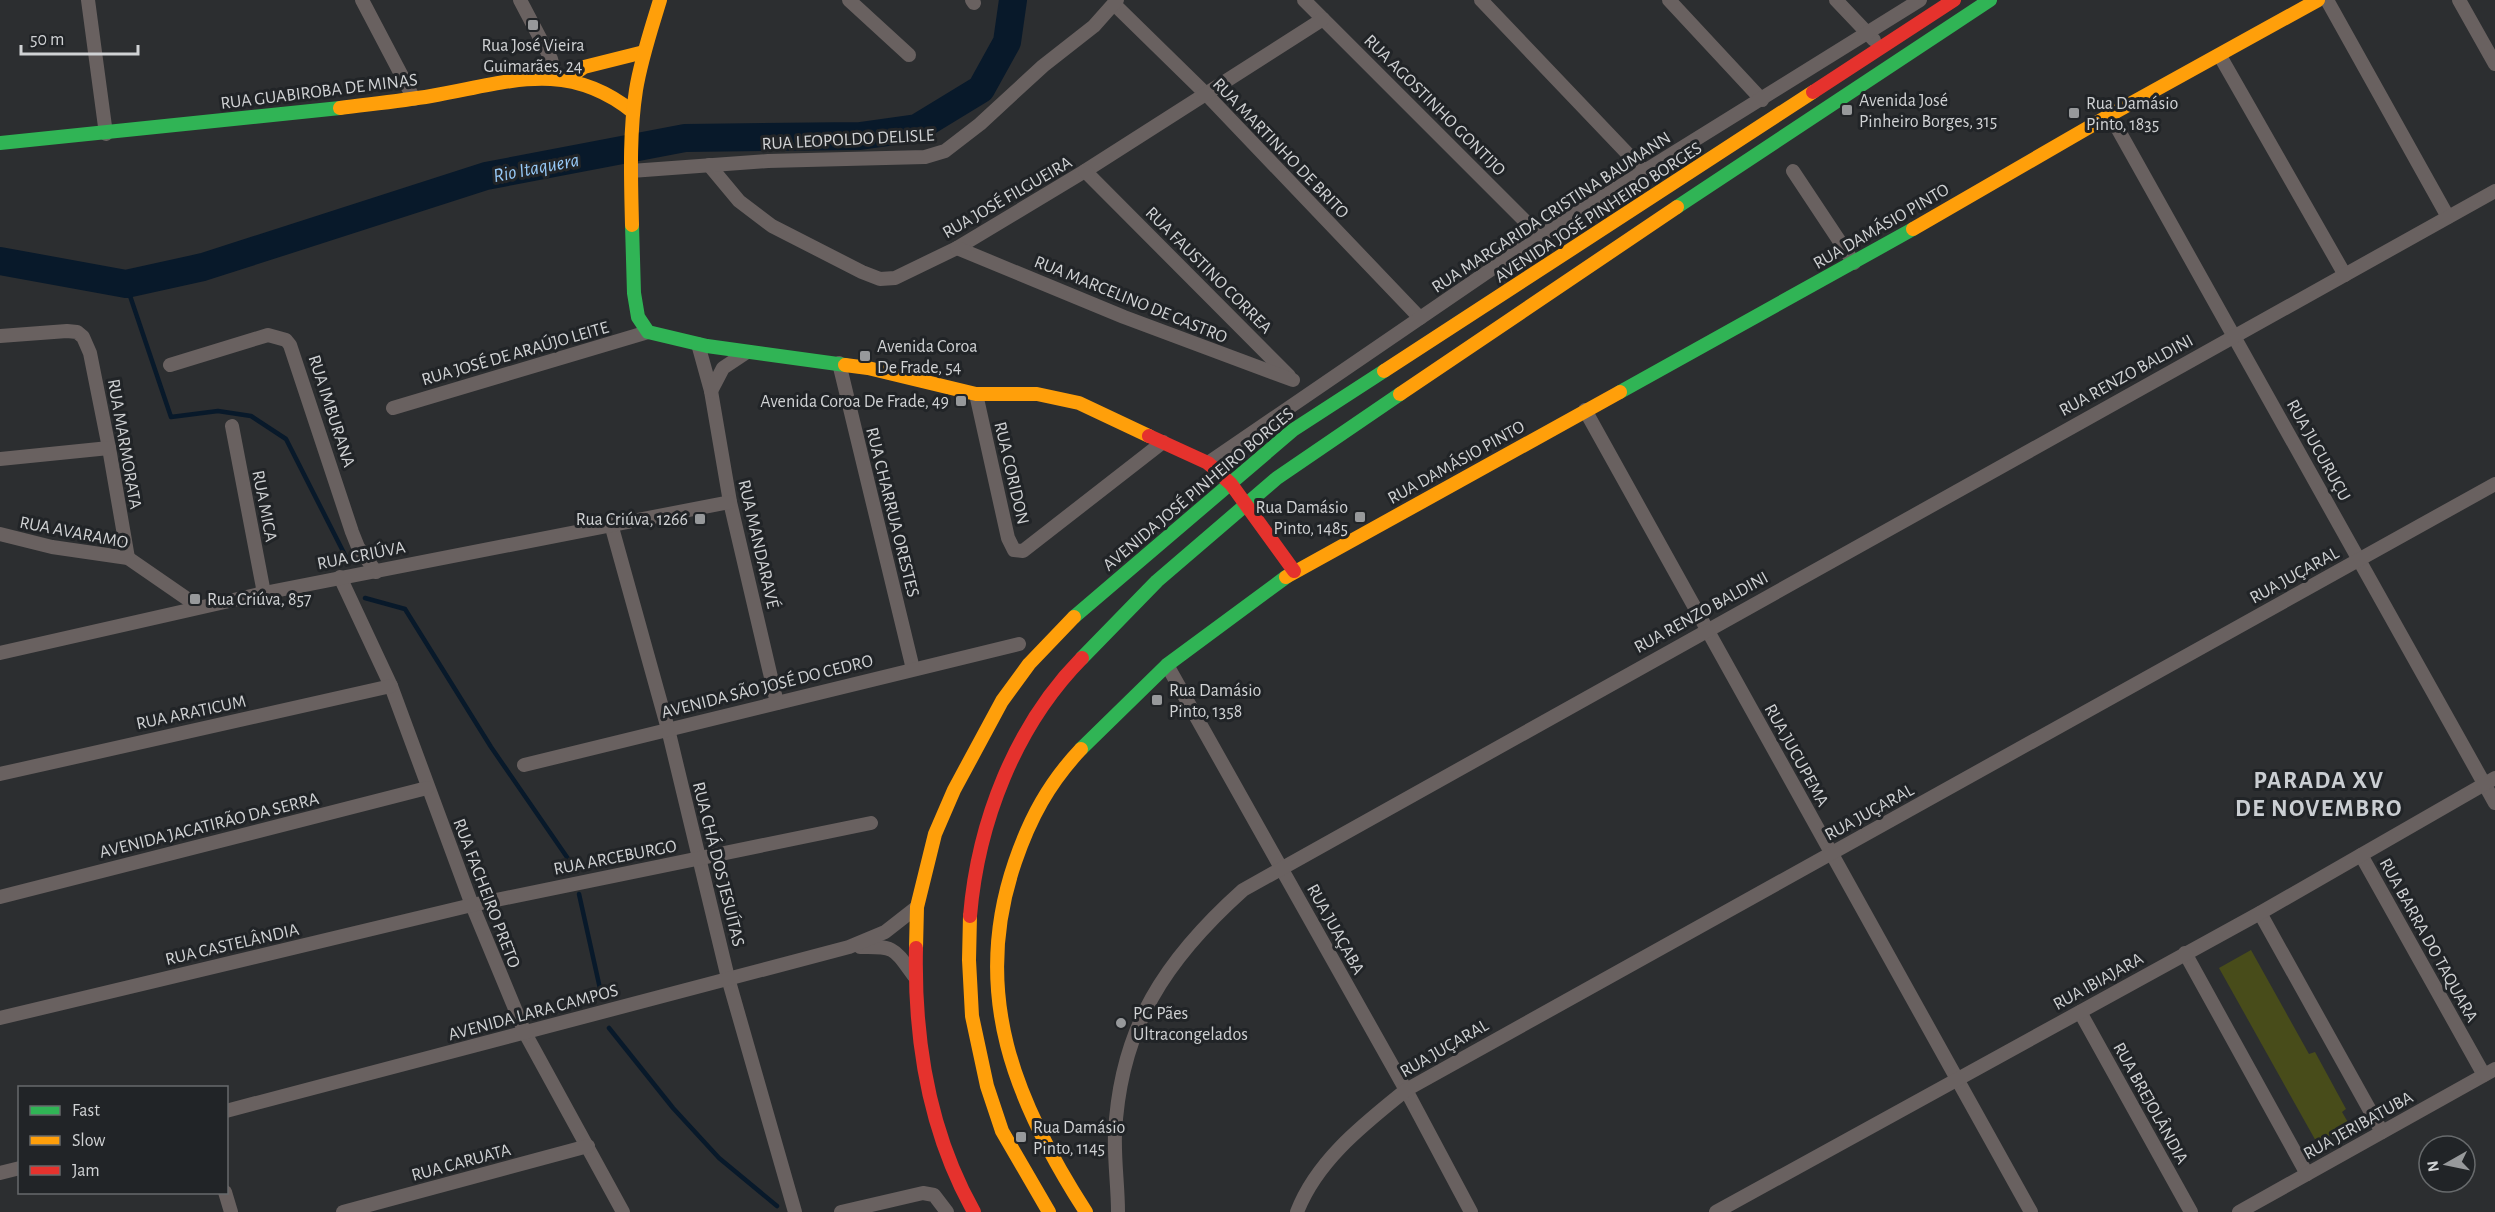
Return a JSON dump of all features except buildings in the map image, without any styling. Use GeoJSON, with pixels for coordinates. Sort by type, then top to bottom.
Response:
{"type":"FeatureCollection","features":[{"type":"Feature","properties":{"kind":"street"},"geometry":{"type":"LineString","coordinates":[[88,0],[106,134]]}},
{"type":"Feature","properties":{"kind":"street"},"geometry":{"type":"LineString","coordinates":[[362,0],[414,99]]}},
{"type":"Feature","properties":{"kind":"street"},"geometry":{"type":"LineString","coordinates":[[520,0],[562,79],[584,67],[644,52]]}},
{"type":"Feature","properties":{"kind":"street"},"geometry":{"type":"LineString","coordinates":[[660,0],[644,52],[632,118],[630,156],[634,292],[638,317],[648,332],[698,344],[747,352],[839,363],[976,394],[1053,396],[1097,410],[1208,463],[1231,484],[1294,571]]}},
{"type":"Feature","properties":{"kind":"street"},"geometry":{"type":"LineString","coordinates":[[849,0],[909,55]]}},
{"type":"Feature","properties":{"kind":"street","name":"RUA AGOSTINHO GONTIJO"},"geometry":{"type":"LineString","coordinates":[[1304,0],[1540,236]]}},
{"type":"Feature","properties":{"kind":"street"},"geometry":{"type":"LineString","coordinates":[[1481,0],[1645,172]]}},
{"type":"Feature","properties":{"kind":"street"},"geometry":{"type":"LineString","coordinates":[[1669,0],[1762,99]]}},
{"type":"Feature","properties":{"kind":"street"},"geometry":{"type":"LineString","coordinates":[[1836,0],[1893,63]]}},
{"type":"Feature","properties":{"kind":"street","name":"RUA MARGARIDA CRISTINA BAUMANN"},"geometry":{"type":"LineString","coordinates":[[1208,463],[1540,236],[1920,0]]}},
{"type":"Feature","properties":{"kind":"street","name":"AVENIDA JOSÉ PINHEIRO BORGES"},"geometry":{"type":"LineString","coordinates":[[974,1212],[961,1189],[937,1128],[924,1073],[915,977],[917,907],[935,834],[954,790],[1002,701],[1029,664],[1079,612],[1293,430],[1954,0]]}},
{"type":"Feature","properties":{"kind":"street"},"geometry":{"type":"LineString","coordinates":[[1048,1212],[1002,1131],[987,1086],[972,1016],[969,960],[970,914],[977,858],[991,808],[1024,739],[1041,710],[1072,668],[1157,581],[1277,478],[1990,0]]}},
{"type":"Feature","properties":{"kind":"street","name":"RUA DAMÁSIO PINTO"},"geometry":{"type":"LineString","coordinates":[[1086,1212],[1054,1162],[1023,1097],[1008,1051],[996,980],[1000,915],[1021,843],[1039,804],[1059,772],[1109,720],[1167,665],[1294,571],[1854,263],[2110,115],[2318,0]]}},
{"type":"Feature","properties":{"kind":"street"},"geometry":{"type":"LineString","coordinates":[[2327,0],[2448,217]]}},
{"type":"Feature","properties":{"kind":"street"},"geometry":{"type":"LineString","coordinates":[[2459,0],[2495,64]]}},
{"type":"Feature","properties":{"kind":"street","name":"RUA MARTINHO DE BRITO"},"geometry":{"type":"LineString","coordinates":[[1116,2],[1420,318]]}},
{"type":"Feature","properties":{"kind":"street","name":"RUA LEOPOLDO DELISLE"},"geometry":{"type":"LineString","coordinates":[[631,171],[709,165],[925,157],[945,151],[980,124],[1043,66],[1094,26],[1116,2]]}},
{"type":"Feature","properties":{"kind":"street","name":"RUA JOSÉ FILGUEIRA"},"geometry":{"type":"LineString","coordinates":[[709,165],[739,201],[772,226],[828,256],[880,279],[904,276],[957,248],[1085,171],[1323,19]]}},
{"type":"Feature","properties":{"kind":"street"},"geometry":{"type":"LineString","coordinates":[[2220,56],[2345,275]]}},
{"type":"Feature","properties":{"kind":"street","name":"RUA GUABIROBA DE MINAS"},"geometry":{"type":"LineString","coordinates":[[0,143],[106,134],[414,99],[511,82],[562,79],[604,91],[632,118]]}},
{"type":"Feature","properties":{"kind":"street","name":"RUA JUCURUÇU"},"geometry":{"type":"LineString","coordinates":[[2110,115],[2360,559],[2490,781],[2495,803]]}},
{"type":"Feature","properties":{"kind":"street","name":"RUA FAUSTINO CORREA"},"geometry":{"type":"LineString","coordinates":[[1085,171],[1293,380],[1306,396]]}},
{"type":"Feature","properties":{"kind":"street"},"geometry":{"type":"LineString","coordinates":[[1793,171],[1854,263]]}},
{"type":"Feature","properties":{"kind":"street","name":"RUA RENZO BALDINI"},"geometry":{"type":"LineString","coordinates":[[1118,1212],[1115,1161],[1118,1094],[1136,1032],[1172,964],[1193,937],[1243,890],[2495,191]]}},
{"type":"Feature","properties":{"kind":"street","name":"RUA MARCELINO DE CASTRO"},"geometry":{"type":"LineString","coordinates":[[957,248],[1124,317],[1293,380]]}},
{"type":"Feature","properties":{"kind":"street","name":"RUA MARMORATA"},"geometry":{"type":"LineString","coordinates":[[0,336],[67,331],[77,332],[83,337],[90,354],[128,558]]}},
{"type":"Feature","properties":{"kind":"street","name":"RUA JOSÉ DE ARAÚJO LEITE"},"geometry":{"type":"LineString","coordinates":[[393,408],[648,332]]}},
{"type":"Feature","properties":{"kind":"street","name":"RUA IMBURANA"},"geometry":{"type":"LineString","coordinates":[[170,365],[268,334],[286,340],[306,386],[352,532],[372,572]]}},
{"type":"Feature","properties":{"kind":"street","name":"RUA MANDARAVÉ"},"geometry":{"type":"LineString","coordinates":[[698,344],[711,391],[730,502],[777,703]]}},
{"type":"Feature","properties":{"kind":"street"},"geometry":{"type":"LineString","coordinates":[[711,391],[723,368],[747,352]]}},
{"type":"Feature","properties":{"kind":"street","name":"RUA CHARRUA ORESTES"},"geometry":{"type":"LineString","coordinates":[[839,363],[913,669]]}},
{"type":"Feature","properties":{"kind":"street","name":"RUA CORIDON"},"geometry":{"type":"LineString","coordinates":[[976,394],[1008,538],[1014,550],[1023,551],[1163,442]]}},
{"type":"Feature","properties":{"kind":"street","name":"RUA JUCUPEMA"},"geometry":{"type":"LineString","coordinates":[[1585,410],[2031,1212]]}},
{"type":"Feature","properties":{"kind":"street","name":"RUA MICA"},"geometry":{"type":"LineString","coordinates":[[232,426],[264,592]]}},
{"type":"Feature","properties":{"kind":"street"},"geometry":{"type":"LineString","coordinates":[[0,459],[109,448]]}},
{"type":"Feature","properties":{"kind":"street","name":"RUA JUÇARAL"},"geometry":{"type":"LineString","coordinates":[[1297,1212],[1315,1179],[1331,1157],[1358,1129],[1406,1090],[2495,484]]}},
{"type":"Feature","properties":{"kind":"street","name":"RUA CRIÚVA"},"geometry":{"type":"LineString","coordinates":[[0,653],[264,592],[730,502]]}},
{"type":"Feature","properties":{"kind":"street","name":"RUA CHÁ DOS JESUÍTAS"},"geometry":{"type":"LineString","coordinates":[[611,524],[668,729],[728,978],[795,1212]]}},
{"type":"Feature","properties":{"kind":"street","name":"RUA AVARAMO"},"geometry":{"type":"LineString","coordinates":[[0,534],[52,547],[128,558],[199,607]]}},
{"type":"Feature","properties":{"kind":"street","name":"RUA FACHEIRO PRETO"},"geometry":{"type":"LineString","coordinates":[[344,577],[391,686],[472,905],[525,1033],[623,1212]]}},
{"type":"Feature","properties":{"kind":"street","name":"AVENIDA SÃO JOSÉ DO CEDRO"},"geometry":{"type":"LineString","coordinates":[[524,765],[1019,644]]}},
{"type":"Feature","properties":{"kind":"street","name":"RUA JUAÇABA"},"geometry":{"type":"LineString","coordinates":[[1167,665],[1406,1090],[1471,1212]]}},
{"type":"Feature","properties":{"kind":"street","name":"RUA ARATICUM"},"geometry":{"type":"LineString","coordinates":[[0,774],[391,686]]}},
{"type":"Feature","properties":{"kind":"street","name":"RUA IBIAJARA"},"geometry":{"type":"LineString","coordinates":[[1716,1212],[2260,913],[2490,781]]}},
{"type":"Feature","properties":{"kind":"street","name":"AVENIDA JACATIRÃO DA SERRA"},"geometry":{"type":"LineString","coordinates":[[0,897],[427,788]]}},
{"type":"Feature","properties":{"kind":"street","name":"RUA ARCEBURGO"},"geometry":{"type":"LineString","coordinates":[[472,905],[871,822]]}},
{"type":"Feature","properties":{"kind":"street","name":"RUA BARRA DO TAQUARA"},"geometry":{"type":"LineString","coordinates":[[2361,855],[2489,1072]]}},
{"type":"Feature","properties":{"kind":"street","name":"RUA CASTELÂNDIA"},"geometry":{"type":"LineString","coordinates":[[0,1018],[472,905]]}},
{"type":"Feature","properties":{"kind":"street","name":"AVENIDA LARA CAMPOS"},"geometry":{"type":"LineString","coordinates":[[228,1111],[849,947],[885,932],[917,907]]}},
{"type":"Feature","properties":{"kind":"street"},"geometry":{"type":"LineString","coordinates":[[2260,913],[2382,1132]]}},
{"type":"Feature","properties":{"kind":"street","name":"AVENIDA LARA CAMPOS"},"geometry":{"type":"LineString","coordinates":[[849,947],[890,948],[897,952],[915,977]]}},
{"type":"Feature","properties":{"kind":"street"},"geometry":{"type":"LineString","coordinates":[[2185,953],[2307,1174]]}},
{"type":"Feature","properties":{"kind":"street","name":"RUA BREJOLÂNDIA"},"geometry":{"type":"LineString","coordinates":[[2079,1012],[2191,1212]]}},
{"type":"Feature","properties":{"kind":"street","name":"RUA JERIBATUBA"},"geometry":{"type":"LineString","coordinates":[[2239,1212],[2489,1072]]}},
{"type":"Feature","properties":{"kind":"street","name":"RUA CARUATA"},"geometry":{"type":"LineString","coordinates":[[344,1212],[588,1146]]}},
{"type":"Feature","properties":{"kind":"street"},"geometry":{"type":"LineString","coordinates":[[0,1173],[18,1168]]}},
{"type":"Feature","properties":{"kind":"street"},"geometry":{"type":"LineString","coordinates":[[841,1212],[923,1193],[934,1195],[947,1212]]}},
{"type":"Feature","properties":{"kind":"street"},"geometry":{"type":"LineString","coordinates":[[226,1194],[231,1212]]}},
{"type":"Feature","properties":{"kind":"green space"},"geometry":{"type":"Polygon","coordinates":[[[2251,950],[2309,1054],[2315,1052],[2346,1109],[2342,1112],[2349,1124],[2317,1143],[2219,968],[2251,950]]]}},
{"type":"Feature","properties":{"kind":"waterway","name":"Rio Itaquera"},"geometry":{"type":"LineString","coordinates":[[0,261],[126,284],[203,267],[486,176],[685,138],[860,136],[917,128],[981,89],[1007,42],[1013,0]]}},
{"type":"Feature","properties":{"kind":"waterway"},"geometry":{"type":"LineString","coordinates":[[126,284],[171,417],[218,411],[251,416],[286,439],[349,563]]}},
{"type":"Feature","properties":{"kind":"waterway"},"geometry":{"type":"LineString","coordinates":[[365,598],[405,609],[491,747],[571,863]]}},
{"type":"Feature","properties":{"kind":"waterway"},"geometry":{"type":"LineString","coordinates":[[579,894],[601,993]]}},
{"type":"Feature","properties":{"kind":"waterway"},"geometry":{"type":"LineString","coordinates":[[609,1028],[673,1108],[719,1158],[777,1206]]}},
{"type":"Feature","properties":{"kind":"traffic: fast"},"geometry":{"type":"LineString","coordinates":[[1677,207],[1990,0]]}},
{"type":"Feature","properties":{"kind":"traffic: fast"},"geometry":{"type":"LineString","coordinates":[[0,143],[340,108]]}},
{"type":"Feature","properties":{"kind":"traffic: fast"},"geometry":{"type":"LineString","coordinates":[[632,225],[634,293],[638,317],[648,332],[707,346],[845,365]]}},
{"type":"Feature","properties":{"kind":"traffic: fast"},"geometry":{"type":"LineString","coordinates":[[1620,392],[1913,229]]}},
{"type":"Feature","properties":{"kind":"traffic: fast"},"geometry":{"type":"LineString","coordinates":[[1074,617],[1293,430],[1384,371]]}},
{"type":"Feature","properties":{"kind":"traffic: fast"},"geometry":{"type":"LineString","coordinates":[[1082,658],[1157,581],[1277,478],[1400,394]]}},
{"type":"Feature","properties":{"kind":"traffic: fast"},"geometry":{"type":"LineString","coordinates":[[1081,749],[1167,665],[1286,577]]}},
{"type":"Feature","properties":{"kind":"traffic: slow"},"geometry":{"type":"LineString","coordinates":[[632,225],[632,124],[636,90],[646,45],[660,0]]}},
{"type":"Feature","properties":{"kind":"traffic: slow"},"geometry":{"type":"LineString","coordinates":[[1913,229],[2110,115],[2318,0]]}},
{"type":"Feature","properties":{"kind":"traffic: slow"},"geometry":{"type":"LineString","coordinates":[[567,79],[584,67],[644,52]]}},
{"type":"Feature","properties":{"kind":"traffic: slow"},"geometry":{"type":"LineString","coordinates":[[340,108],[420,98],[511,81],[535,79],[560,80],[584,85],[608,95],[633,112]]}},
{"type":"Feature","properties":{"kind":"traffic: slow"},"geometry":{"type":"LineString","coordinates":[[1384,371],[1813,92]]}},
{"type":"Feature","properties":{"kind":"traffic: slow"},"geometry":{"type":"LineString","coordinates":[[1400,394],[1677,207]]}},
{"type":"Feature","properties":{"kind":"traffic: slow"},"geometry":{"type":"LineString","coordinates":[[845,365],[868,368],[976,394],[1037,394],[1079,403],[1149,436]]}},
{"type":"Feature","properties":{"kind":"traffic: slow"},"geometry":{"type":"LineString","coordinates":[[1286,577],[1620,392]]}},
{"type":"Feature","properties":{"kind":"traffic: slow"},"geometry":{"type":"LineString","coordinates":[[916,948],[917,907],[935,834],[954,790],[1002,701],[1029,664],[1074,617]]}},
{"type":"Feature","properties":{"kind":"traffic: slow"},"geometry":{"type":"LineString","coordinates":[[1081,749],[1050,788],[1021,846],[1002,910],[997,956],[999,1001],[1007,1045],[1020,1087],[1061,1171],[1086,1212]]}},
{"type":"Feature","properties":{"kind":"traffic: slow"},"geometry":{"type":"LineString","coordinates":[[970,916],[969,960],[972,1016],[987,1086],[1002,1131],[1049,1212]]}},
{"type":"Feature","properties":{"kind":"traffic: jam"},"geometry":{"type":"LineString","coordinates":[[1813,92],[1954,0]]}},
{"type":"Feature","properties":{"kind":"traffic: jam"},"geometry":{"type":"LineString","coordinates":[[1149,436],[1208,463],[1231,484],[1294,571]]}},
{"type":"Feature","properties":{"kind":"traffic: jam"},"geometry":{"type":"LineString","coordinates":[[970,916],[981,846],[1004,777],[1037,714],[1082,658]]}},
{"type":"Feature","properties":{"kind":"traffic: jam"},"geometry":{"type":"LineString","coordinates":[[916,948],[918,1016],[927,1084],[946,1150],[974,1212]]}},
{"type":"Feature","properties":{"kind":"place","name":"Rua José Vieira Guimarães, 24"},"geometry":{"type":"Point","coordinates":[533,25]}},
{"type":"Feature","properties":{"kind":"place","name":"Avenida José Pinheiro Borges, 315"},"geometry":{"type":"Point","coordinates":[1847,110]}},
{"type":"Feature","properties":{"kind":"place","name":"Rua Damásio Pinto, 1835"},"geometry":{"type":"Point","coordinates":[2074,113]}},
{"type":"Feature","properties":{"kind":"place","name":"Avenida Coroa De Frade, 54"},"geometry":{"type":"Point","coordinates":[865,356]}},
{"type":"Feature","properties":{"kind":"place","name":"Avenida Coroa De Frade, 49"},"geometry":{"type":"Point","coordinates":[961,401]}},
{"type":"Feature","properties":{"kind":"place","name":"Rua Damásio Pinto, 1485"},"geometry":{"type":"Point","coordinates":[1360,517]}},
{"type":"Feature","properties":{"kind":"place","name":"Rua Criúva, 1266"},"geometry":{"type":"Point","coordinates":[700,519]}},
{"type":"Feature","properties":{"kind":"place","name":"Rua Criúva, 857"},"geometry":{"type":"Point","coordinates":[195,599]}},
{"type":"Feature","properties":{"kind":"place","name":"Rua Damásio Pinto, 1358"},"geometry":{"type":"Point","coordinates":[1157,700]}},
{"type":"Feature","properties":{"kind":"place","name":"PG Pães Ultracongelados"},"geometry":{"type":"Point","coordinates":[1121,1023]}},
{"type":"Feature","properties":{"kind":"place","name":"Rua Damásio Pinto, 1145"},"geometry":{"type":"Point","coordinates":[1021,1137]}},
{"type":"Feature","properties":{"kind":"district","name":"PARADA XV DE NOVEMBRO"},"geometry":{"type":"Point","coordinates":[2319,794]}}]}
